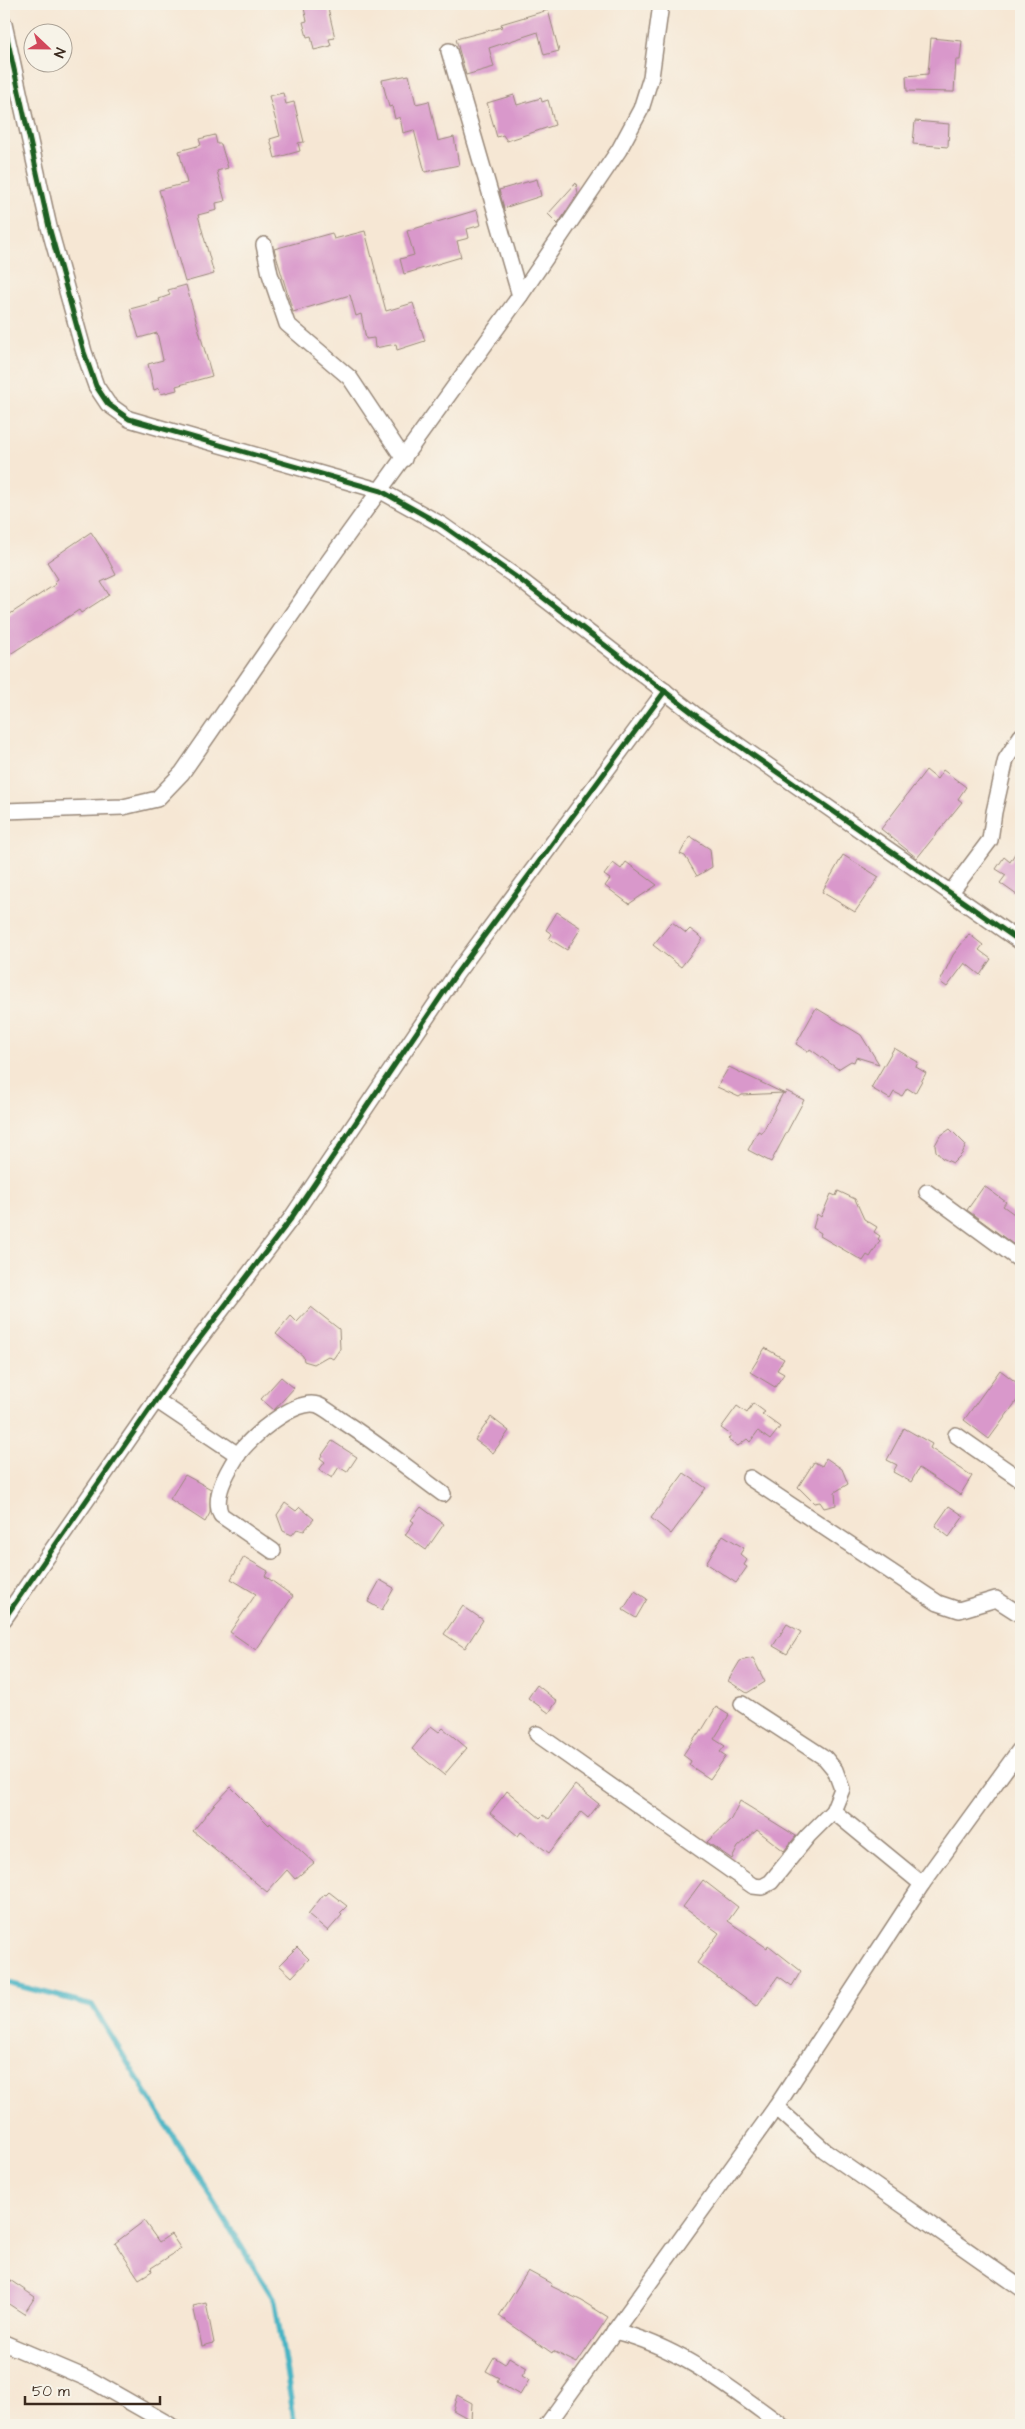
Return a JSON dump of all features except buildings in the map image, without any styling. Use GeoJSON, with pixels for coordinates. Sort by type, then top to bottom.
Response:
{"type":"FeatureCollection","features":[{"type":"Feature","properties":{"kind":"street"},"geometry":{"type":"LineString","coordinates":[[4,811],[124,807],[157,799],[182,773],[322,571],[520,296],[619,150],[641,109],[651,77],[661,4]]}},
{"type":"Feature","properties":{"kind":"street"},"geometry":{"type":"LineString","coordinates":[[4,24],[49,228],[84,352],[96,386],[108,404],[129,418],[381,491],[442,525],[519,579],[698,717],[1021,942]]}},
{"type":"Feature","properties":{"kind":"street"},"geometry":{"type":"LineString","coordinates":[[449,51],[520,296]]}},
{"type":"Feature","properties":{"kind":"street"},"geometry":{"type":"LineString","coordinates":[[264,245],[270,274],[287,324],[350,378],[404,459]]}},
{"type":"Feature","properties":{"kind":"street"},"geometry":{"type":"LineString","coordinates":[[4,1619],[156,1400],[290,1220],[456,974],[665,691]]}},
{"type":"Feature","properties":{"kind":"street"},"geometry":{"type":"LineString","coordinates":[[951,892],[990,840],[1006,759],[1021,736]]}},
{"type":"Feature","properties":{"kind":"street"},"geometry":{"type":"LineString","coordinates":[[927,1192],[1021,1261]]}},
{"type":"Feature","properties":{"kind":"street"},"geometry":{"type":"LineString","coordinates":[[156,1400],[238,1455]]}},
{"type":"Feature","properties":{"kind":"street"},"geometry":{"type":"LineString","coordinates":[[273,1551],[221,1515],[217,1508],[218,1495],[238,1455],[277,1419],[298,1406],[317,1404],[354,1428],[443,1494]]}},
{"type":"Feature","properties":{"kind":"street"},"geometry":{"type":"LineString","coordinates":[[956,1436],[1021,1480]]}},
{"type":"Feature","properties":{"kind":"street"},"geometry":{"type":"LineString","coordinates":[[750,1478],[938,1603],[959,1610],[996,1599],[1021,1615]]}},
{"type":"Feature","properties":{"kind":"street"},"geometry":{"type":"LineString","coordinates":[[537,1734],[753,1886],[762,1887],[772,1882],[808,1836],[833,1811],[842,1789],[835,1770],[825,1758],[742,1704]]}},
{"type":"Feature","properties":{"kind":"street"},"geometry":{"type":"LineString","coordinates":[[546,2425],[776,2107],[922,1884],[1021,1748]]}},
{"type":"Feature","properties":{"kind":"street"},"geometry":{"type":"LineString","coordinates":[[833,1811],[922,1884]]}},
{"type":"Feature","properties":{"kind":"street"},"geometry":{"type":"LineString","coordinates":[[776,2107],[799,2130],[824,2150],[1021,2288]]}},
{"type":"Feature","properties":{"kind":"street"},"geometry":{"type":"LineString","coordinates":[[614,2331],[638,2337],[680,2355],[781,2425]]}},
{"type":"Feature","properties":{"kind":"street"},"geometry":{"type":"LineString","coordinates":[[4,2343],[92,2380],[170,2425]]}},
{"type":"Feature","properties":{"kind":"waterway"},"geometry":{"type":"LineString","coordinates":[[4,1982],[92,2005],[275,2301],[295,2425]]}},
{"type":"Feature","properties":{"kind":"cycle path"},"geometry":{"type":"LineString","coordinates":[[4,24],[49,227],[84,352],[96,386],[108,404],[129,419],[381,491],[442,525],[519,579],[698,717],[1021,942]]}},
{"type":"Feature","properties":{"kind":"cycle path"},"geometry":{"type":"LineString","coordinates":[[4,1619],[188,1354],[290,1220],[456,974],[665,691]]}}]}
